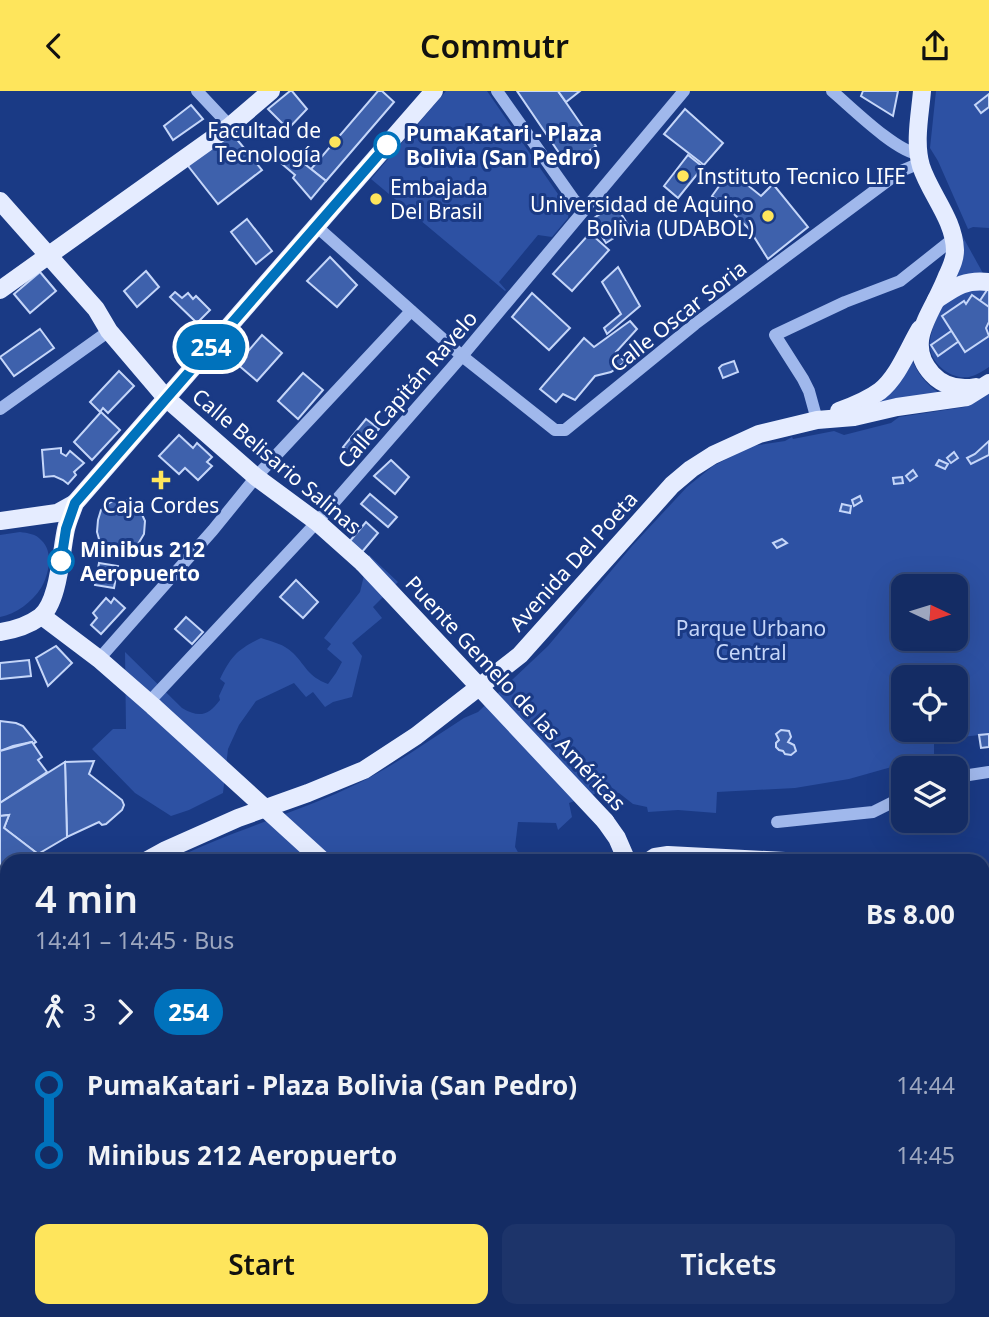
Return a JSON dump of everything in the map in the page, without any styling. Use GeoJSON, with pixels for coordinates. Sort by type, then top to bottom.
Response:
{"type":"FeatureCollection","features":[{"type":"Feature","properties":{"kind":"main road"},"geometry":{"type":"LineString","coordinates":[[0,290],[230,126],[271,91]]}},
{"type":"Feature","properties":{"kind":"main road"},"geometry":{"type":"LineString","coordinates":[[0,521],[57,513],[75,503],[434,91]]}},
{"type":"Feature","properties":{"kind":"main road"},"geometry":{"type":"LineString","coordinates":[[922,91],[917,139],[919,158],[953,239]]}},
{"type":"Feature","properties":{"kind":"main road","name":"Calle Belisario Salinas"},"geometry":{"type":"LineString","coordinates":[[0,201],[96,309],[109,331],[166,398],[256,477],[317,522],[363,563]]}},
{"type":"Feature","properties":{"kind":"main road","name":"Avenida Del Poeta"},"geometry":{"type":"LineString","coordinates":[[159,854],[238,818],[337,782],[386,757],[520,655],[657,501],[691,469],[713,455],[759,434],[817,420],[860,403],[880,391],[891,380],[936,300],[954,260],[953,239]]}},
{"type":"Feature","properties":{"kind":"main road"},"geometry":{"type":"LineString","coordinates":[[936,300],[963,283],[989,282]]}},
{"type":"Feature","properties":{"kind":"main road"},"geometry":{"type":"LineString","coordinates":[[91,312],[109,331]]}},
{"type":"Feature","properties":{"kind":"main road"},"geometry":{"type":"LineString","coordinates":[[925,320],[919,340],[920,354],[927,369],[939,381],[951,386],[967,388],[987,384]]}},
{"type":"Feature","properties":{"kind":"main road","name":"Avenida Del Poeta"},"geometry":{"type":"LineString","coordinates":[[817,420],[854,417],[897,407],[967,397],[987,384]]}},
{"type":"Feature","properties":{"kind":"main road"},"geometry":{"type":"LineString","coordinates":[[0,632],[14,629],[42,616],[57,580],[66,529],[75,503]]}},
{"type":"Feature","properties":{"kind":"main road","name":"Puente Gemelo de las Américas"},"geometry":{"type":"LineString","coordinates":[[363,563],[605,821],[617,838],[623,854]]}},
{"type":"Feature","properties":{"kind":"main road"},"geometry":{"type":"LineString","coordinates":[[42,616],[99,659],[151,704],[315,854]]}},
{"type":"Feature","properties":{"kind":"street"},"geometry":{"type":"LineString","coordinates":[[197,91],[230,126]]}},
{"type":"Feature","properties":{"kind":"street"},"geometry":{"type":"LineString","coordinates":[[496,91],[574,200],[584,209]]}},
{"type":"Feature","properties":{"kind":"street","name":"Calle Capitán Ravelo"},"geometry":{"type":"LineString","coordinates":[[151,704],[317,522],[462,356],[684,91]]}},
{"type":"Feature","properties":{"kind":"street"},"geometry":{"type":"LineString","coordinates":[[832,91],[895,144],[919,158]]}},
{"type":"Feature","properties":{"kind":"street","name":"Calle Oscar Soria"},"geometry":{"type":"LineString","coordinates":[[462,356],[555,430],[565,430],[695,324],[919,158]]}},
{"type":"Feature","properties":{"kind":"street"},"geometry":{"type":"LineString","coordinates":[[316,226],[462,356]]}},
{"type":"Feature","properties":{"kind":"street"},"geometry":{"type":"LineString","coordinates":[[817,420],[809,391],[775,335],[845,302],[900,281],[953,239]]}},
{"type":"Feature","properties":{"kind":"street"},"geometry":{"type":"LineString","coordinates":[[99,659],[214,530],[256,477],[411,311]]}},
{"type":"Feature","properties":{"kind":"street"},"geometry":{"type":"LineString","coordinates":[[0,409],[109,331]]}},
{"type":"Feature","properties":{"kind":"street"},"geometry":{"type":"LineString","coordinates":[[968,775],[989,772]]}},
{"type":"Feature","properties":{"kind":"street"},"geometry":{"type":"LineString","coordinates":[[777,822],[873,811],[891,803]]}},
{"type":"Feature","properties":{"kind":"green space"},"geometry":{"type":"Polygon","coordinates":[[[446,91],[487,91],[569,210],[568,218],[552,237],[538,235],[499,282],[505,291],[371,179],[446,91]]]}},
{"type":"Feature","properties":{"kind":"green space"},"geometry":{"type":"Polygon","coordinates":[[[936,91],[989,91],[989,228],[968,229],[930,148],[936,91]]]}},
{"type":"Feature","properties":{"kind":"green space"},"geometry":{"type":"Polygon","coordinates":[[[959,230],[984,275],[949,283],[959,230]]]}},
{"type":"Feature","properties":{"kind":"green space"},"geometry":{"type":"Polygon","coordinates":[[[967,288],[989,289],[989,367],[975,375],[962,377],[949,373],[938,364],[931,352],[930,341],[934,324],[944,304],[967,288]]]}},
{"type":"Feature","properties":{"kind":"green space"},"geometry":{"type":"Polygon","coordinates":[[[911,357],[922,377],[939,393],[875,403],[911,357]]]}},
{"type":"Feature","properties":{"kind":"green space","name":"Parque Urbano Central"},"geometry":{"type":"Polygon","coordinates":[[[989,392],[989,734],[968,736],[968,665],[891,665],[891,742],[934,742],[934,755],[891,756],[891,767],[849,779],[795,788],[717,792],[716,813],[678,810],[648,812],[647,807],[633,804],[619,793],[600,792],[569,803],[572,817],[558,830],[556,823],[518,822],[515,847],[519,854],[186,854],[363,781],[478,712],[548,646],[632,546],[687,487],[713,466],[752,446],[834,431],[844,435],[891,423],[899,417],[965,407],[989,392]]]}},
{"type":"Feature","properties":{"kind":"green space"},"geometry":{"type":"Polygon","coordinates":[[[20,532],[34,535],[45,545],[49,557],[48,570],[41,588],[33,598],[18,610],[0,617],[0,535],[20,532]]]}},
{"type":"Feature","properties":{"kind":"green space"},"geometry":{"type":"Polygon","coordinates":[[[369,555],[398,582],[373,607],[382,618],[352,643],[362,656],[352,697],[325,707],[313,692],[306,697],[294,683],[256,701],[239,725],[228,749],[223,793],[171,816],[135,793],[92,749],[113,729],[126,729],[125,652],[182,708],[198,714],[207,712],[220,700],[225,683],[220,679],[232,659],[246,646],[261,638],[286,647],[311,674],[328,684],[342,662],[327,649],[331,644],[324,638],[360,592],[369,555]]]}},
{"type":"Feature","properties":{"kind":"building"},"geometry":{"type":"Polygon","coordinates":[[[290,91],[307,109],[288,129],[268,109],[290,91]]]}},
{"type":"Feature","properties":{"kind":"building"},"geometry":{"type":"Polygon","coordinates":[[[378,91],[382,91],[394,102],[326,181],[311,169],[378,91]]]}},
{"type":"Feature","properties":{"kind":"building"},"geometry":{"type":"Polygon","coordinates":[[[517,91],[558,91],[596,146],[568,166],[517,91]]]}},
{"type":"Feature","properties":{"kind":"building"},"geometry":{"type":"Polygon","coordinates":[[[558,91],[580,91],[566,102],[558,91]]]}},
{"type":"Feature","properties":{"kind":"building"},"geometry":{"type":"Polygon","coordinates":[[[863,91],[898,91],[893,116],[861,96],[863,91]]]}},
{"type":"Feature","properties":{"kind":"building"},"geometry":{"type":"Polygon","coordinates":[[[989,94],[989,107],[981,113],[975,105],[989,94]]]}},
{"type":"Feature","properties":{"kind":"building"},"geometry":{"type":"Polygon","coordinates":[[[191,105],[203,119],[173,140],[164,126],[191,105]]]}},
{"type":"Feature","properties":{"kind":"building"},"geometry":{"type":"Polygon","coordinates":[[[685,109],[723,143],[704,165],[664,134],[685,109]]]}},
{"type":"Feature","properties":{"kind":"building"},"geometry":{"type":"Polygon","coordinates":[[[230,131],[262,170],[218,204],[185,162],[230,131]]]}},
{"type":"Feature","properties":{"kind":"building"},"geometry":{"type":"Polygon","coordinates":[[[292,154],[326,181],[311,199],[293,178],[295,175],[282,164],[292,154]]]}},
{"type":"Feature","properties":{"kind":"building","name":"Instituto Tecnico LIFE"},"geometry":{"type":"Polygon","coordinates":[[[688,155],[703,167],[678,198],[664,186],[688,155]]]}},
{"type":"Feature","properties":{"kind":"building","name":"Universidad de Aquino Bolivia (UDABOL)"},"geometry":{"type":"Polygon","coordinates":[[[730,171],[761,196],[773,184],[808,227],[768,259],[749,229],[712,196],[730,171]]]}},
{"type":"Feature","properties":{"kind":"building"},"geometry":{"type":"Polygon","coordinates":[[[615,204],[630,228],[606,243],[591,220],[615,204]]]}},
{"type":"Feature","properties":{"kind":"building"},"geometry":{"type":"Polygon","coordinates":[[[247,219],[272,251],[256,264],[231,232],[247,219]]]}},
{"type":"Feature","properties":{"kind":"building"},"geometry":{"type":"Polygon","coordinates":[[[590,233],[609,250],[572,291],[553,274],[590,233]]]}},
{"type":"Feature","properties":{"kind":"building"},"geometry":{"type":"Polygon","coordinates":[[[330,257],[357,285],[337,307],[307,281],[330,257]]]}},
{"type":"Feature","properties":{"kind":"building"},"geometry":{"type":"Polygon","coordinates":[[[618,267],[640,306],[607,334],[604,328],[621,314],[602,282],[618,267]]]}},
{"type":"Feature","properties":{"kind":"building"},"geometry":{"type":"Polygon","coordinates":[[[146,271],[159,287],[137,307],[124,291],[146,271]]]}},
{"type":"Feature","properties":{"kind":"building"},"geometry":{"type":"Polygon","coordinates":[[[40,272],[56,291],[30,313],[14,294],[40,272]]]}},
{"type":"Feature","properties":{"kind":"building"},"geometry":{"type":"Polygon","coordinates":[[[989,287],[989,310],[976,329],[938,356],[931,345],[967,320],[989,287]]]}},
{"type":"Feature","properties":{"kind":"building"},"geometry":{"type":"Polygon","coordinates":[[[175,292],[182,298],[188,293],[193,299],[196,296],[210,310],[197,323],[170,297],[175,292]]]}},
{"type":"Feature","properties":{"kind":"building"},"geometry":{"type":"Polygon","coordinates":[[[532,293],[570,328],[549,350],[512,317],[532,293]]]}},
{"type":"Feature","properties":{"kind":"building"},"geometry":{"type":"Polygon","coordinates":[[[972,295],[989,307],[989,322],[986,328],[989,336],[965,352],[942,316],[964,301],[966,304],[972,295]]]}},
{"type":"Feature","properties":{"kind":"building"},"geometry":{"type":"Polygon","coordinates":[[[630,321],[637,329],[616,352],[625,362],[611,372],[595,376],[575,400],[563,394],[556,402],[540,389],[584,338],[594,347],[630,321]]]}},
{"type":"Feature","properties":{"kind":"building"},"geometry":{"type":"Polygon","coordinates":[[[40,329],[54,348],[14,376],[0,357],[40,329]]]}},
{"type":"Feature","properties":{"kind":"building"},"geometry":{"type":"Polygon","coordinates":[[[262,335],[282,353],[257,381],[237,364],[262,335]]]}},
{"type":"Feature","properties":{"kind":"building"},"geometry":{"type":"Polygon","coordinates":[[[734,361],[738,372],[723,378],[719,368],[734,361]]]}},
{"type":"Feature","properties":{"kind":"building"},"geometry":{"type":"Polygon","coordinates":[[[119,371],[134,386],[108,413],[103,408],[100,412],[90,402],[119,371]]]}},
{"type":"Feature","properties":{"kind":"building"},"geometry":{"type":"Polygon","coordinates":[[[303,373],[323,390],[298,419],[278,401],[303,373]]]}},
{"type":"Feature","properties":{"kind":"building"},"geometry":{"type":"Polygon","coordinates":[[[101,412],[120,430],[92,460],[74,442],[101,412]]]}},
{"type":"Feature","properties":{"kind":"building"},"geometry":{"type":"Polygon","coordinates":[[[366,419],[379,429],[355,457],[343,447],[366,419]]]}},
{"type":"Feature","properties":{"kind":"building"},"geometry":{"type":"Polygon","coordinates":[[[179,435],[193,448],[197,443],[212,457],[207,462],[212,466],[198,480],[185,468],[179,474],[159,456],[179,435]]]}},
{"type":"Feature","properties":{"kind":"building"},"geometry":{"type":"Polygon","coordinates":[[[989,441],[989,455],[971,464],[967,458],[989,441]]]}},
{"type":"Feature","properties":{"kind":"building"},"geometry":{"type":"Polygon","coordinates":[[[61,448],[61,453],[66,456],[70,451],[84,463],[74,472],[76,475],[68,484],[54,476],[44,477],[42,450],[61,448]]]}},
{"type":"Feature","properties":{"kind":"building"},"geometry":{"type":"Polygon","coordinates":[[[954,452],[958,458],[951,463],[947,458],[954,452]]]}},
{"type":"Feature","properties":{"kind":"building"},"geometry":{"type":"Polygon","coordinates":[[[391,460],[409,477],[395,494],[374,476],[391,460]]]}},
{"type":"Feature","properties":{"kind":"building"},"geometry":{"type":"Polygon","coordinates":[[[939,460],[948,464],[945,469],[936,465],[939,460]]]}},
{"type":"Feature","properties":{"kind":"building"},"geometry":{"type":"Polygon","coordinates":[[[913,470],[917,476],[910,481],[906,476],[913,470]]]}},
{"type":"Feature","properties":{"kind":"building"},"geometry":{"type":"Polygon","coordinates":[[[902,477],[903,483],[894,484],[893,478],[902,477]]]}},
{"type":"Feature","properties":{"kind":"building"},"geometry":{"type":"Polygon","coordinates":[[[370,494],[397,517],[388,527],[361,504],[370,494]]]}},
{"type":"Feature","properties":{"kind":"building"},"geometry":{"type":"Polygon","coordinates":[[[860,496],[862,501],[854,506],[852,500],[860,496]]]}},
{"type":"Feature","properties":{"kind":"building"},"geometry":{"type":"Polygon","coordinates":[[[115,500],[134,503],[145,521],[144,534],[138,544],[130,551],[120,554],[105,547],[97,532],[101,510],[115,500]]]}},
{"type":"Feature","properties":{"kind":"building"},"geometry":{"type":"Polygon","coordinates":[[[842,504],[851,506],[850,513],[840,511],[842,504]]]}},
{"type":"Feature","properties":{"kind":"building"},"geometry":{"type":"Polygon","coordinates":[[[366,522],[378,533],[362,552],[350,541],[366,522]]]}},
{"type":"Feature","properties":{"kind":"building"},"geometry":{"type":"Polygon","coordinates":[[[782,539],[787,543],[777,548],[773,543],[782,539]]]}},
{"type":"Feature","properties":{"kind":"building"},"geometry":{"type":"Polygon","coordinates":[[[99,563],[118,566],[114,588],[95,585],[99,563]]]}},
{"type":"Feature","properties":{"kind":"building"},"geometry":{"type":"Polygon","coordinates":[[[296,580],[318,602],[303,618],[280,597],[296,580]]]}},
{"type":"Feature","properties":{"kind":"building"},"geometry":{"type":"Polygon","coordinates":[[[106,598],[111,603],[114,598],[125,608],[101,634],[91,625],[97,618],[93,613],[106,598]]]}},
{"type":"Feature","properties":{"kind":"building"},"geometry":{"type":"Polygon","coordinates":[[[186,617],[203,632],[192,644],[175,629],[186,617]]]}},
{"type":"Feature","properties":{"kind":"building"},"geometry":{"type":"Polygon","coordinates":[[[56,646],[72,663],[48,686],[36,658],[56,646]]]}},
{"type":"Feature","properties":{"kind":"building"},"geometry":{"type":"Polygon","coordinates":[[[29,660],[31,676],[0,679],[0,663],[29,660]]]}},
{"type":"Feature","properties":{"kind":"building"},"geometry":{"type":"Polygon","coordinates":[[[0,721],[23,726],[36,742],[0,751],[0,721]]]}},
{"type":"Feature","properties":{"kind":"building"},"geometry":{"type":"Polygon","coordinates":[[[781,730],[789,731],[791,737],[788,742],[794,745],[796,751],[791,755],[776,747],[779,740],[776,734],[781,730]]]}},
{"type":"Feature","properties":{"kind":"building"},"geometry":{"type":"Polygon","coordinates":[[[989,734],[989,747],[981,748],[979,735],[989,734]]]}},
{"type":"Feature","properties":{"kind":"building"},"geometry":{"type":"Polygon","coordinates":[[[32,742],[42,757],[38,760],[47,772],[0,803],[0,751],[32,742]]]}},
{"type":"Feature","properties":{"kind":"building"},"geometry":{"type":"Polygon","coordinates":[[[94,761],[89,774],[122,800],[124,805],[106,824],[99,822],[67,837],[65,762],[94,761]]]}},
{"type":"Feature","properties":{"kind":"building"},"geometry":{"type":"Polygon","coordinates":[[[65,762],[67,837],[38,854],[4,828],[9,815],[0,816],[0,803],[65,762]]]}},
{"type":"Feature","properties":{"kind":"building"},"geometry":{"type":"Polygon","coordinates":[[[9,815],[4,828],[38,854],[0,854],[0,816],[9,815]]]}},
{"type":"Feature","properties":{"kind":"bus line","name":"254"},"geometry":{"type":"LineString","coordinates":[[61,561],[66,529],[75,503],[387,145]]}},
{"type":"Feature","properties":{"kind":"place","name":"Facultad de Tecnología"},"geometry":{"type":"Point","coordinates":[335,142]}},
{"type":"Feature","properties":{"kind":"place","name":"PumaKatari - Plaza Bolivia (San Pedro)"},"geometry":{"type":"Point","coordinates":[387,145]}},
{"type":"Feature","properties":{"kind":"place","name":"Instituto Tecnico LIFE"},"geometry":{"type":"Point","coordinates":[683,176]}},
{"type":"Feature","properties":{"kind":"place","name":"Embajada Del Brasil"},"geometry":{"type":"Point","coordinates":[376,199]}},
{"type":"Feature","properties":{"kind":"place","name":"Universidad de Aquino Bolivia (UDABOL)"},"geometry":{"type":"Point","coordinates":[768,216]}},
{"type":"Feature","properties":{"kind":"place","name":"Caja Cordes"},"geometry":{"type":"Point","coordinates":[161,480]}},
{"type":"Feature","properties":{"kind":"place","name":"Minibus 212 Aeropuerto"},"geometry":{"type":"Point","coordinates":[61,561]}}]}
